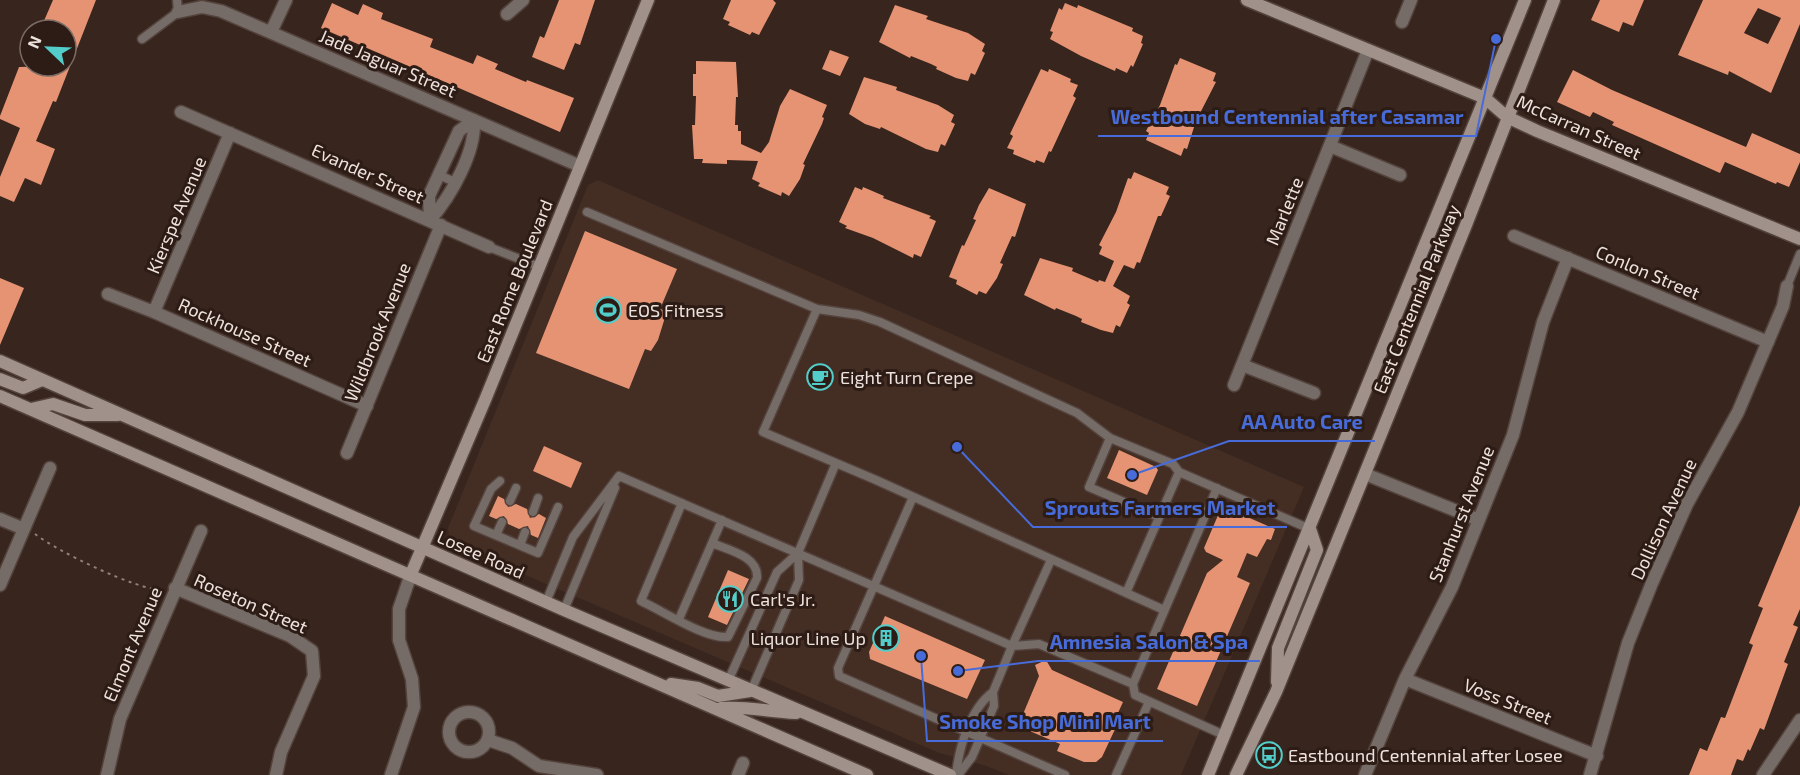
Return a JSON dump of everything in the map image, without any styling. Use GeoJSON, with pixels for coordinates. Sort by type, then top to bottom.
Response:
{"type":"FeatureCollection","features":[{"type":"Feature","properties":{"kind":"main road","name":"East Rome Boulevard"},"geometry":{"type":"LineString","coordinates":[[411,574],[540,267],[648,0]]}},
{"type":"Feature","properties":{"kind":"main road","name":"McCarran Street"},"geometry":{"type":"LineString","coordinates":[[1247,0],[1485,98],[1507,117],[1800,239]]}},
{"type":"Feature","properties":{"kind":"main road","name":"East Centennial Parkway"},"geometry":{"type":"LineString","coordinates":[[1208,775],[1526,0]]}},
{"type":"Feature","properties":{"kind":"main road","name":"East Centennial Parkway"},"geometry":{"type":"LineString","coordinates":[[1236,775],[1276,692],[1554,0]]}},
{"type":"Feature","properties":{"kind":"main road","name":"Losee Road"},"geometry":{"type":"LineString","coordinates":[[0,361],[564,610],[950,775]]}},
{"type":"Feature","properties":{"kind":"main road"},"geometry":{"type":"LineString","coordinates":[[0,379],[23,388],[42,380]]}},
{"type":"Feature","properties":{"kind":"main road"},"geometry":{"type":"LineString","coordinates":[[0,396],[867,775]]}},
{"type":"Feature","properties":{"kind":"main road"},"geometry":{"type":"LineString","coordinates":[[32,409],[53,404],[85,415],[122,416]]}},
{"type":"Feature","properties":{"kind":"main road"},"geometry":{"type":"LineString","coordinates":[[1276,692],[1278,648],[1317,550],[1310,529]]}},
{"type":"Feature","properties":{"kind":"main road"},"geometry":{"type":"LineString","coordinates":[[652,681],[698,688],[718,696],[751,691]]}},
{"type":"Feature","properties":{"kind":"main road"},"geometry":{"type":"LineString","coordinates":[[716,708],[744,706],[760,712],[803,714]]}},
{"type":"Feature","properties":{"kind":"street"},"geometry":{"type":"LineString","coordinates":[[271,32],[286,0]]}},
{"type":"Feature","properties":{"kind":"street"},"geometry":{"type":"LineString","coordinates":[[507,14],[523,0]]}},
{"type":"Feature","properties":{"kind":"street"},"geometry":{"type":"LineString","coordinates":[[1402,22],[1411,0]]}},
{"type":"Feature","properties":{"kind":"street","name":"Jade Jaguar Street"},"geometry":{"type":"LineString","coordinates":[[178,6],[221,11],[580,166]]}},
{"type":"Feature","properties":{"kind":"street","name":"Marlette"},"geometry":{"type":"LineString","coordinates":[[1234,385],[1368,50]]}},
{"type":"Feature","properties":{"kind":"street","name":"Evander Street"},"geometry":{"type":"LineString","coordinates":[[181,112],[489,247]]}},
{"type":"Feature","properties":{"kind":"street","name":"Wildbrook Avenue"},"geometry":{"type":"LineString","coordinates":[[435,222],[429,195],[459,131],[474,120]]}},
{"type":"Feature","properties":{"kind":"street","name":"Wildbrook Avenue"},"geometry":{"type":"LineString","coordinates":[[347,453],[367,406],[435,222],[447,201],[475,137],[474,120]]}},
{"type":"Feature","properties":{"kind":"street","name":"Kierspe Avenue"},"geometry":{"type":"LineString","coordinates":[[154,312],[230,133]]}},
{"type":"Feature","properties":{"kind":"street"},"geometry":{"type":"LineString","coordinates":[[1330,146],[1400,175]]}},
{"type":"Feature","properties":{"kind":"street","name":"Conlon Street"},"geometry":{"type":"LineString","coordinates":[[1514,237],[1768,342]]}},
{"type":"Feature","properties":{"kind":"street","name":"Stanhurst Avenue"},"geometry":{"type":"LineString","coordinates":[[1365,775],[1405,679],[1452,587],[1513,435],[1543,322],[1568,258]]}},
{"type":"Feature","properties":{"kind":"street","name":"Dollison Avenue"},"geometry":{"type":"LineString","coordinates":[[1590,775],[1628,644],[1652,583],[1687,504],[1738,412],[1783,306],[1788,286]]}},
{"type":"Feature","properties":{"kind":"street","name":"Rockhouse Street"},"geometry":{"type":"LineString","coordinates":[[108,294],[367,406]]}},
{"type":"Feature","properties":{"kind":"street"},"geometry":{"type":"LineString","coordinates":[[1242,365],[1314,393]]}},
{"type":"Feature","properties":{"kind":"street"},"geometry":{"type":"LineString","coordinates":[[0,585],[50,468]]}},
{"type":"Feature","properties":{"kind":"street"},"geometry":{"type":"LineString","coordinates":[[1365,474],[1479,520]]}},
{"type":"Feature","properties":{"kind":"street"},"geometry":{"type":"LineString","coordinates":[[0,519],[24,529]]}},
{"type":"Feature","properties":{"kind":"street","name":"Elmont Avenue"},"geometry":{"type":"LineString","coordinates":[[107,775],[120,719],[201,531]]}},
{"type":"Feature","properties":{"kind":"street"},"geometry":{"type":"LineString","coordinates":[[391,775],[414,707],[412,679],[399,640],[399,609],[411,574]]}},
{"type":"Feature","properties":{"kind":"street","name":"Roseton Street"},"geometry":{"type":"LineString","coordinates":[[175,588],[290,636],[312,651],[314,676],[281,752],[279,774]]}},
{"type":"Feature","properties":{"kind":"street","name":"Voss Street"},"geometry":{"type":"LineString","coordinates":[[1405,679],[1597,756]]}},
{"type":"Feature","properties":{"kind":"street"},"geometry":{"type":"LineString","coordinates":[[1763,775],[1800,720]]}},
{"type":"Feature","properties":{"kind":"street"},"geometry":{"type":"LineString","coordinates":[[488,740],[512,748],[537,771],[597,775]]}},
{"type":"Feature","properties":{"kind":"lane"},"geometry":{"type":"LineString","coordinates":[[142,39],[178,6]]}},
{"type":"Feature","properties":{"kind":"lane"},"geometry":{"type":"LineString","coordinates":[[439,175],[455,182]]}},
{"type":"Feature","properties":{"kind":"lane"},"geometry":{"type":"LineString","coordinates":[[587,212],[817,309],[859,315],[880,322],[1077,413],[1110,438],[1173,464],[1179,472],[1310,529]]}},
{"type":"Feature","properties":{"kind":"lane","name":"Evander Street"},"geometry":{"type":"LineString","coordinates":[[489,247],[540,267]]}},
{"type":"Feature","properties":{"kind":"lane"},"geometry":{"type":"LineString","coordinates":[[1788,286],[1800,254]]}},
{"type":"Feature","properties":{"kind":"lane"},"geometry":{"type":"LineString","coordinates":[[817,309],[764,432],[913,496],[1164,610]]}},
{"type":"Feature","properties":{"kind":"lane"},"geometry":{"type":"LineString","coordinates":[[1110,438],[1089,487],[1159,517]]}},
{"type":"Feature","properties":{"kind":"lane"},"geometry":{"type":"LineString","coordinates":[[728,681],[777,572],[798,553],[836,463]]}},
{"type":"Feature","properties":{"kind":"lane"},"geometry":{"type":"LineString","coordinates":[[1126,593],[1179,472]]}},
{"type":"Feature","properties":{"kind":"lane"},"geometry":{"type":"LineString","coordinates":[[619,476],[1012,646],[1039,644],[1133,684]]}},
{"type":"Feature","properties":{"kind":"lane"},"geometry":{"type":"LineString","coordinates":[[546,602],[573,537],[619,476]]}},
{"type":"Feature","properties":{"kind":"lane"},"geometry":{"type":"LineString","coordinates":[[564,610],[619,476]]}},
{"type":"Feature","properties":{"kind":"lane"},"geometry":{"type":"LineString","coordinates":[[500,481],[491,489],[474,526],[538,553],[558,507]]}},
{"type":"Feature","properties":{"kind":"lane"},"geometry":{"type":"LineString","coordinates":[[510,501],[516,488]]}},
{"type":"Feature","properties":{"kind":"lane"},"geometry":{"type":"LineString","coordinates":[[1217,488],[1133,684],[1135,695],[1224,735]]}},
{"type":"Feature","properties":{"kind":"lane"},"geometry":{"type":"LineString","coordinates":[[913,496],[837,668],[839,676],[1065,775]]}},
{"type":"Feature","properties":{"kind":"lane"},"geometry":{"type":"LineString","coordinates":[[533,512],[538,498]]}},
{"type":"Feature","properties":{"kind":"lane"},"geometry":{"type":"LineString","coordinates":[[682,503],[641,601],[691,627],[720,638],[728,637],[757,578],[754,563],[712,543]]}},
{"type":"Feature","properties":{"kind":"lane"},"geometry":{"type":"LineString","coordinates":[[679,619],[722,520]]}},
{"type":"Feature","properties":{"kind":"lane"},"geometry":{"type":"LineString","coordinates":[[496,535],[501,522]]}},
{"type":"Feature","properties":{"kind":"lane"},"geometry":{"type":"LineString","coordinates":[[520,545],[525,532]]}},
{"type":"Feature","properties":{"kind":"lane"},"geometry":{"type":"LineString","coordinates":[[751,691],[799,580],[798,553]]}},
{"type":"Feature","properties":{"kind":"lane"},"geometry":{"type":"LineString","coordinates":[[957,775],[972,757],[994,706],[993,692],[1051,560]]}},
{"type":"Feature","properties":{"kind":"lane"},"geometry":{"type":"LineString","coordinates":[[957,775],[958,753],[981,701],[993,692]]}},
{"type":"Feature","properties":{"kind":"lane"},"geometry":{"type":"LineString","coordinates":[[1116,775],[1149,702]]}},
{"type":"Feature","properties":{"kind":"path"},"geometry":{"type":"LineString","coordinates":[[24,529],[51,547],[145,587],[160,590],[175,588]]}},
{"type":"Feature","properties":{"kind":"shaded area"},"geometry":{"type":"Polygon","coordinates":[[[598,180],[1304,487],[1181,775],[1009,775],[939,753],[458,546],[449,535],[448,528],[588,185],[598,180]]]}},
{"type":"Feature","properties":{"kind":"building"},"geometry":{"type":"Polygon","coordinates":[[[53,0],[96,0],[78,46],[78,18],[45,18],[53,0]]]}},
{"type":"Feature","properties":{"kind":"building"},"geometry":{"type":"Polygon","coordinates":[[[559,0],[595,0],[580,45],[575,43],[564,70],[532,57],[540,36],[544,38],[559,0]]]}},
{"type":"Feature","properties":{"kind":"building"},"geometry":{"type":"Polygon","coordinates":[[[731,0],[773,0],[776,3],[759,35],[752,32],[750,35],[728,25],[730,22],[723,19],[731,0]]]}},
{"type":"Feature","properties":{"kind":"building"},"geometry":{"type":"Polygon","coordinates":[[[1600,0],[1644,0],[1633,26],[1623,22],[1619,32],[1591,20],[1600,0]]]}},
{"type":"Feature","properties":{"kind":"building"},"geometry":{"type":"Polygon","coordinates":[[[1703,0],[1800,0],[1800,24],[1771,93],[1729,71],[1728,75],[1678,55],[1703,0]],[[1758,8],[1744,33],[1768,44],[1781,18],[1758,8]]]}},
{"type":"Feature","properties":{"kind":"building"},"geometry":{"type":"Polygon","coordinates":[[[332,3],[358,15],[363,4],[383,13],[381,19],[433,39],[430,47],[473,64],[477,55],[498,64],[495,69],[574,98],[560,132],[321,28],[332,3]]]}},
{"type":"Feature","properties":{"kind":"building"},"geometry":{"type":"Polygon","coordinates":[[[1065,3],[1077,8],[1078,5],[1133,28],[1132,31],[1143,36],[1141,43],[1143,44],[1133,67],[1131,65],[1127,73],[1116,68],[1115,71],[1081,56],[1050,39],[1053,32],[1050,31],[1059,8],[1062,10],[1065,3]]]}},
{"type":"Feature","properties":{"kind":"building"},"geometry":{"type":"Polygon","coordinates":[[[895,5],[928,16],[926,19],[968,33],[985,44],[982,51],[985,53],[975,75],[971,73],[968,81],[956,78],[936,69],[937,67],[931,64],[911,56],[910,58],[879,42],[895,5]]]}},
{"type":"Feature","properties":{"kind":"building"},"geometry":{"type":"Polygon","coordinates":[[[830,50],[849,57],[840,76],[822,69],[830,50]]]}},
{"type":"Feature","properties":{"kind":"building"},"geometry":{"type":"Polygon","coordinates":[[[1180,58],[1216,73],[1213,81],[1216,82],[1196,121],[1187,149],[1184,148],[1181,156],[1146,140],[1149,133],[1146,131],[1160,105],[1175,64],[1177,65],[1180,58]]]}},
{"type":"Feature","properties":{"kind":"building"},"geometry":{"type":"Polygon","coordinates":[[[696,61],[736,62],[738,97],[736,97],[735,125],[738,125],[738,131],[741,131],[741,144],[761,153],[769,142],[780,106],[790,89],[827,105],[822,124],[803,164],[805,165],[800,179],[789,196],[782,192],[781,196],[758,186],[760,183],[752,179],[758,161],[727,160],[727,164],[702,163],[703,159],[694,159],[692,125],[695,125],[696,96],[693,96],[693,74],[696,74],[696,61]]]}},
{"type":"Feature","properties":{"kind":"building"},"geometry":{"type":"Polygon","coordinates":[[[1041,69],[1048,72],[1049,69],[1071,79],[1070,82],[1078,85],[1073,96],[1076,98],[1051,152],[1049,151],[1044,163],[1036,160],[1035,163],[1013,154],[1014,150],[1007,148],[1013,136],[1010,134],[1041,69]]]}},
{"type":"Feature","properties":{"kind":"building"},"geometry":{"type":"Polygon","coordinates":[[[18,70],[18,78],[65,78],[36,141],[55,149],[41,185],[25,178],[14,202],[0,196],[0,177],[20,128],[0,119],[18,70]]]}},
{"type":"Feature","properties":{"kind":"building"},"geometry":{"type":"Polygon","coordinates":[[[1573,70],[1612,90],[1746,147],[1752,133],[1800,154],[1800,162],[1789,187],[1777,182],[1776,184],[1725,162],[1720,173],[1612,125],[1614,122],[1593,112],[1590,117],[1557,102],[1573,70]]]}},
{"type":"Feature","properties":{"kind":"building"},"geometry":{"type":"Polygon","coordinates":[[[864,77],[897,87],[896,90],[938,105],[954,115],[951,122],[955,124],[945,146],[941,144],[938,152],[926,149],[881,127],[880,129],[865,124],[849,114],[864,77]]]}},
{"type":"Feature","properties":{"kind":"building"},"geometry":{"type":"Polygon","coordinates":[[[1134,172],[1169,187],[1166,194],[1170,196],[1161,216],[1158,216],[1140,263],[1137,262],[1134,269],[1124,265],[1113,286],[1130,296],[1127,303],[1130,305],[1120,327],[1116,325],[1113,333],[1101,330],[1081,322],[1082,319],[1076,316],[1056,308],[1055,310],[1024,295],[1040,258],[1073,268],[1072,271],[1098,282],[1099,280],[1105,282],[1114,261],[1099,254],[1102,247],[1099,245],[1116,212],[1128,178],[1131,179],[1134,172]]]}},
{"type":"Feature","properties":{"kind":"building"},"geometry":{"type":"Polygon","coordinates":[[[855,187],[862,190],[863,187],[884,196],[883,198],[931,216],[929,218],[936,221],[921,257],[914,254],[913,258],[873,238],[845,228],[847,226],[839,222],[855,187]]]}},
{"type":"Feature","properties":{"kind":"building"},"geometry":{"type":"Polygon","coordinates":[[[989,188],[1026,204],[1015,237],[1012,236],[1000,263],[1003,264],[997,278],[986,294],[979,291],[977,295],[956,284],[957,280],[949,277],[962,245],[964,246],[976,220],[973,219],[979,205],[989,188]]]}},
{"type":"Feature","properties":{"kind":"building","name":"EOS Fitness"},"geometry":{"type":"Polygon","coordinates":[[[585,231],[677,269],[660,309],[667,311],[658,340],[651,351],[645,349],[629,389],[536,353],[585,231]]]}},
{"type":"Feature","properties":{"kind":"building"},"geometry":{"type":"Polygon","coordinates":[[[0,278],[24,288],[0,345],[0,278]]]}},
{"type":"Feature","properties":{"kind":"building"},"geometry":{"type":"Polygon","coordinates":[[[544,446],[582,463],[571,488],[533,471],[544,446]]]}},
{"type":"Feature","properties":{"kind":"building"},"geometry":{"type":"Polygon","coordinates":[[[1119,450],[1158,470],[1147,495],[1107,478],[1119,450]]]}},
{"type":"Feature","properties":{"kind":"building"},"geometry":{"type":"Polygon","coordinates":[[[498,496],[504,499],[508,507],[516,504],[527,509],[530,518],[539,514],[546,518],[538,538],[531,535],[528,526],[519,529],[508,524],[504,516],[496,519],[489,516],[498,496]]]}},
{"type":"Feature","properties":{"kind":"building"},"geometry":{"type":"Polygon","coordinates":[[[1800,505],[1800,609],[1793,625],[1798,627],[1784,662],[1788,664],[1764,730],[1760,728],[1743,761],[1737,759],[1731,775],[1689,775],[1700,748],[1707,751],[1721,717],[1725,718],[1753,645],[1749,643],[1763,608],[1758,606],[1800,505]]]}},
{"type":"Feature","properties":{"kind":"building"},"geometry":{"type":"Polygon","coordinates":[[[1222,506],[1275,529],[1271,540],[1267,539],[1257,557],[1247,553],[1237,577],[1250,583],[1197,706],[1157,689],[1207,573],[1223,560],[1206,552],[1204,548],[1222,506]]]}},
{"type":"Feature","properties":{"kind":"building","name":"Carl's Jr."},"geometry":{"type":"Polygon","coordinates":[[[728,570],[749,579],[727,625],[708,617],[728,570]]]}},
{"type":"Feature","properties":{"kind":"building"},"geometry":{"type":"Polygon","coordinates":[[[885,616],[985,660],[967,699],[870,659],[869,652],[885,616]]]}},
{"type":"Feature","properties":{"kind":"building"},"geometry":{"type":"Polygon","coordinates":[[[1046,660],[1052,670],[1123,702],[1113,724],[1117,725],[1102,757],[1096,762],[1084,762],[1057,751],[1060,744],[1018,726],[1039,676],[1035,665],[1046,660]]]}},
{"type":"Feature","properties":{"kind":"place","name":"Westbound Centennial after Casamar"},"geometry":{"type":"Point","coordinates":[1496,39]}},
{"type":"Feature","properties":{"kind":"place","name":"EOS Fitness"},"geometry":{"type":"Point","coordinates":[608,310]}},
{"type":"Feature","properties":{"kind":"place","name":"Eight Turn Crepe"},"geometry":{"type":"Point","coordinates":[820,377]}},
{"type":"Feature","properties":{"kind":"place","name":"Sprouts Farmers Market"},"geometry":{"type":"Point","coordinates":[957,447]}},
{"type":"Feature","properties":{"kind":"place","name":"AA Auto Care"},"geometry":{"type":"Point","coordinates":[1132,475]}},
{"type":"Feature","properties":{"kind":"place","name":"Carl's Jr."},"geometry":{"type":"Point","coordinates":[730,599]}},
{"type":"Feature","properties":{"kind":"place","name":"Liquor Line Up"},"geometry":{"type":"Point","coordinates":[886,638]}},
{"type":"Feature","properties":{"kind":"place","name":"Smoke Shop Mini Mart"},"geometry":{"type":"Point","coordinates":[921,656]}},
{"type":"Feature","properties":{"kind":"place","name":"Amnesia Salon & Spa"},"geometry":{"type":"Point","coordinates":[958,671]}},
{"type":"Feature","properties":{"kind":"place","name":"Eastbound Centennial after Losee"},"geometry":{"type":"Point","coordinates":[1269,755]}}]}
